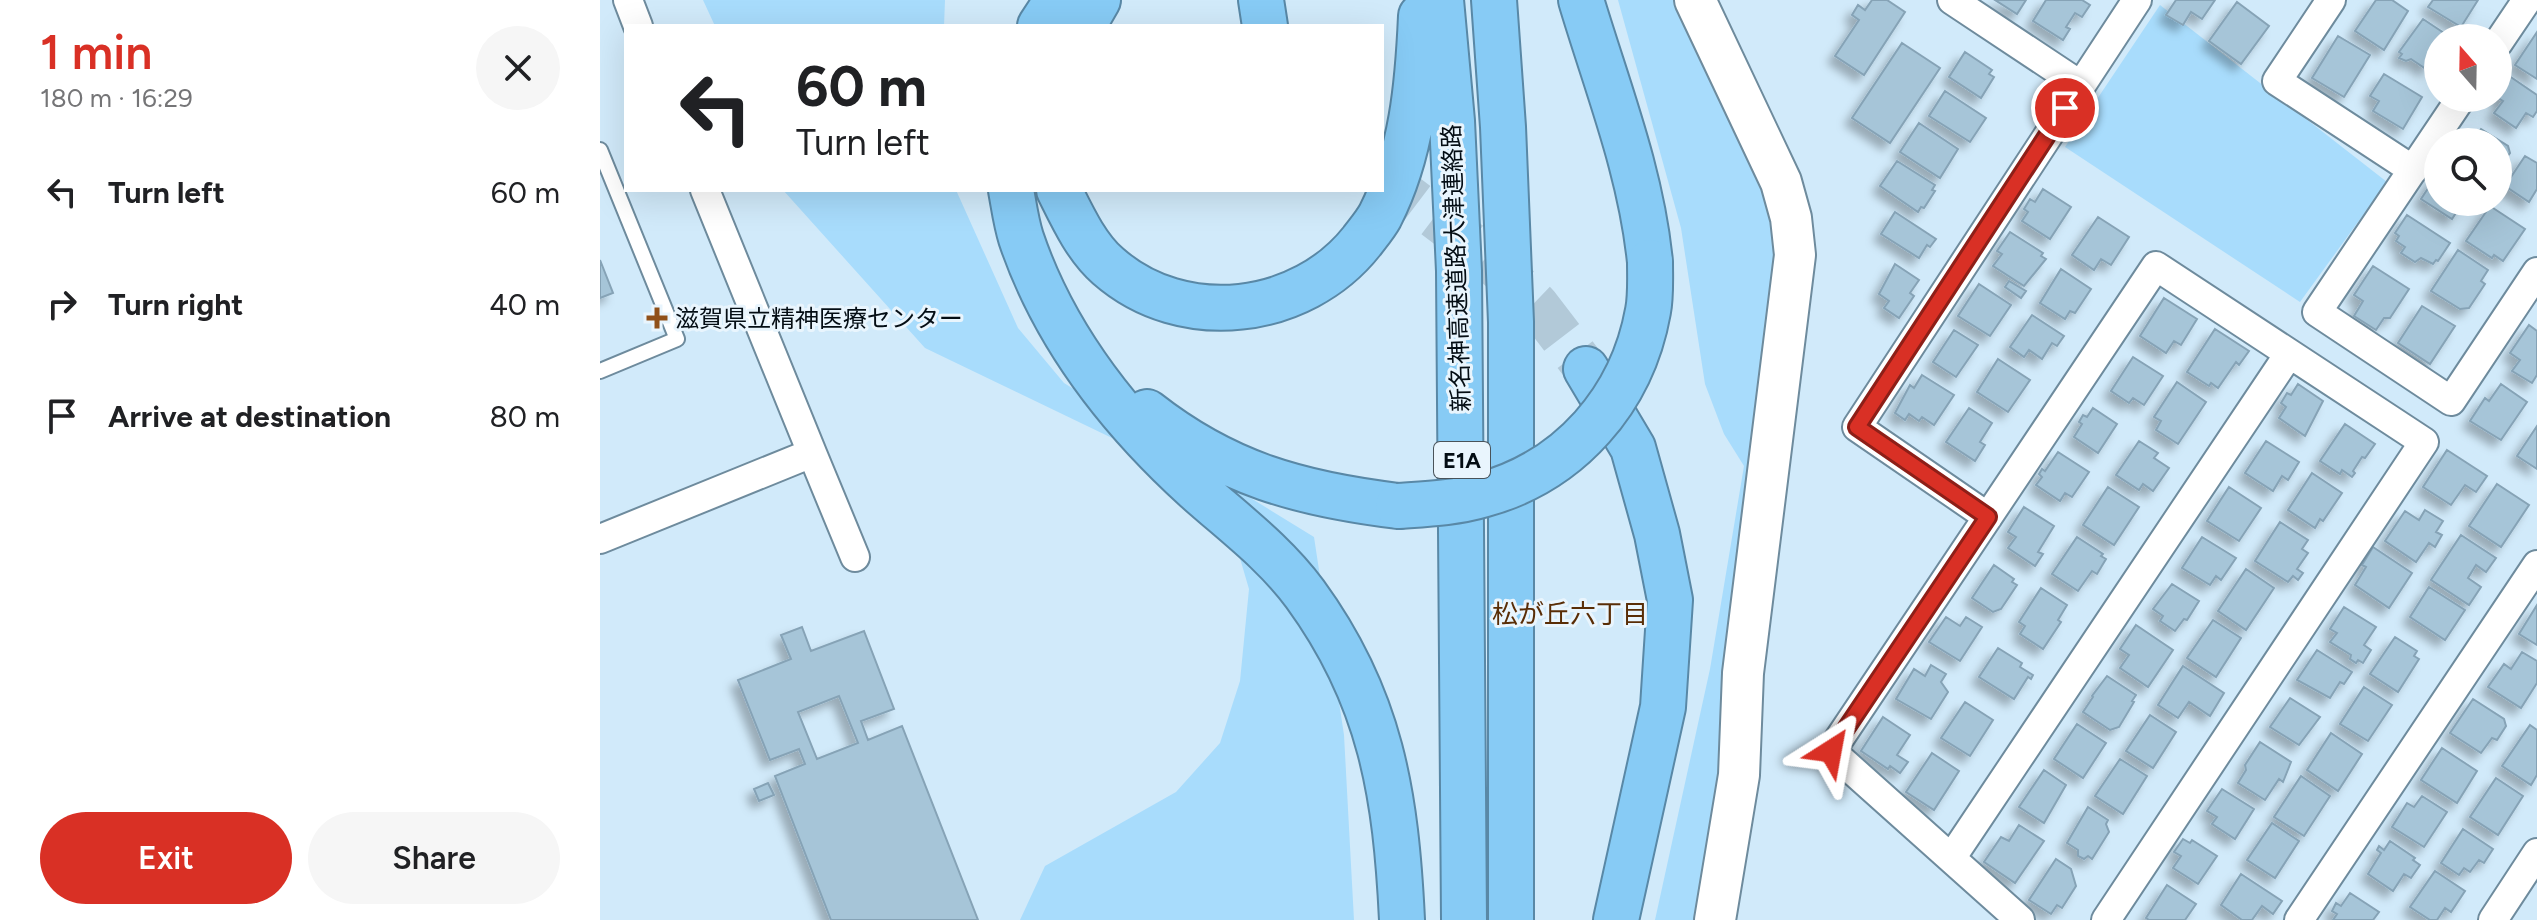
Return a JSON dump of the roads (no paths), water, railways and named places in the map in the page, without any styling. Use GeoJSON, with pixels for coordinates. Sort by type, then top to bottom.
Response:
{"type":"FeatureCollection","features":[{"type":"Feature","properties":{"kind":"highway"},"geometry":{"type":"LineString","coordinates":[[1041,24],[1057,0]]}},
{"type":"Feature","properties":{"kind":"highway"},"geometry":{"type":"LineString","coordinates":[[1084,24],[1098,0]]}},
{"type":"Feature","properties":{"kind":"highway"},"geometry":{"type":"LineString","coordinates":[[1261,0],[1265,24]]}},
{"type":"Feature","properties":{"kind":"highway"},"geometry":{"type":"LineString","coordinates":[[1060,192],[1078,227],[1106,265],[1139,288],[1179,303],[1226,310],[1270,303],[1316,284],[1349,256],[1379,219],[1400,167],[1413,118],[1420,0]]}},
{"type":"Feature","properties":{"kind":"highway","name":"新名神高速道路大津連絡路"},"geometry":{"type":"LineString","coordinates":[[1441,0],[1452,121],[1459,271],[1464,920]]}},
{"type":"Feature","properties":{"kind":"highway","name":"新名神高速道路大津連絡路"},"geometry":{"type":"LineString","coordinates":[[1494,0],[1511,322],[1511,920]]}},
{"type":"Feature","properties":{"kind":"highway"},"geometry":{"type":"LineString","coordinates":[[1071,343],[1128,397],[1178,436],[1229,465],[1337,499],[1398,506],[1482,495],[1523,480],[1561,457],[1594,428],[1621,390],[1639,352],[1649,308],[1650,262],[1646,222],[1631,157],[1581,0]]}},
{"type":"Feature","properties":{"kind":"highway"},"geometry":{"type":"LineString","coordinates":[[1011,192],[1020,234],[1040,289],[1071,343],[1107,394],[1151,446],[1198,491],[1244,527],[1276,560],[1326,625],[1348,663],[1384,759],[1393,817],[1402,920]]}},
{"type":"Feature","properties":{"kind":"highway"},"geometry":{"type":"LineString","coordinates":[[1586,369],[1633,448],[1657,534],[1670,600],[1663,707],[1616,920]]}},
{"type":"Feature","properties":{"kind":"street"},"geometry":{"type":"LineString","coordinates":[[628,0],[637,24]]}},
{"type":"Feature","properties":{"kind":"street"},"geometry":{"type":"LineString","coordinates":[[1695,0],[1781,182],[1791,218],[1795,255],[1743,673],[1739,775],[1715,920]]}},
{"type":"Feature","properties":{"kind":"street"},"geometry":{"type":"LineString","coordinates":[[1952,0],[2080,85]]}},
{"type":"Feature","properties":{"kind":"street"},"geometry":{"type":"LineString","coordinates":[[1988,517],[1857,427],[2137,0]]}},
{"type":"Feature","properties":{"kind":"street"},"geometry":{"type":"LineString","coordinates":[[2331,0],[2277,81],[2413,170]]}},
{"type":"Feature","properties":{"kind":"street"},"geometry":{"type":"LineString","coordinates":[[2511,24],[2527,0]]}},
{"type":"Feature","properties":{"kind":"street"},"geometry":{"type":"LineString","coordinates":[[2452,112],[2317,312],[2451,401],[2537,272]]}},
{"type":"Feature","properties":{"kind":"street"},"geometry":{"type":"LineString","coordinates":[[706,192],[855,557]]}},
{"type":"Feature","properties":{"kind":"street"},"geometry":{"type":"LineString","coordinates":[[2020,920],[1831,751],[2156,266],[2424,442],[2106,920]]}},
{"type":"Feature","properties":{"kind":"street"},"geometry":{"type":"LineString","coordinates":[[1952,857],[2289,354]]}},
{"type":"Feature","properties":{"kind":"street"},"geometry":{"type":"LineString","coordinates":[[600,539],[812,453]]}},
{"type":"Feature","properties":{"kind":"street"},"geometry":{"type":"LineString","coordinates":[[2299,920],[2537,565]]}},
{"type":"Feature","properties":{"kind":"street"},"geometry":{"type":"LineString","coordinates":[[2493,920],[2537,853]]}},
{"type":"Feature","properties":{"kind":"lane"},"geometry":{"type":"LineString","coordinates":[[600,150],[677,339],[600,371]]}},
{"type":"Feature","properties":{"kind":"tunnel"},"geometry":{"type":"LineString","coordinates":[[1384,179],[1484,254],[1537,305],[1586,369]]}},
{"type":"Feature","properties":{"kind":"place","name":"滋賀県立精神医療センター"},"geometry":{"type":"Point","coordinates":[657,318]}},
{"type":"Feature","properties":{"kind":"district","name":"松が丘六丁目"},"geometry":{"type":"Point","coordinates":[1570,614]}}]}
